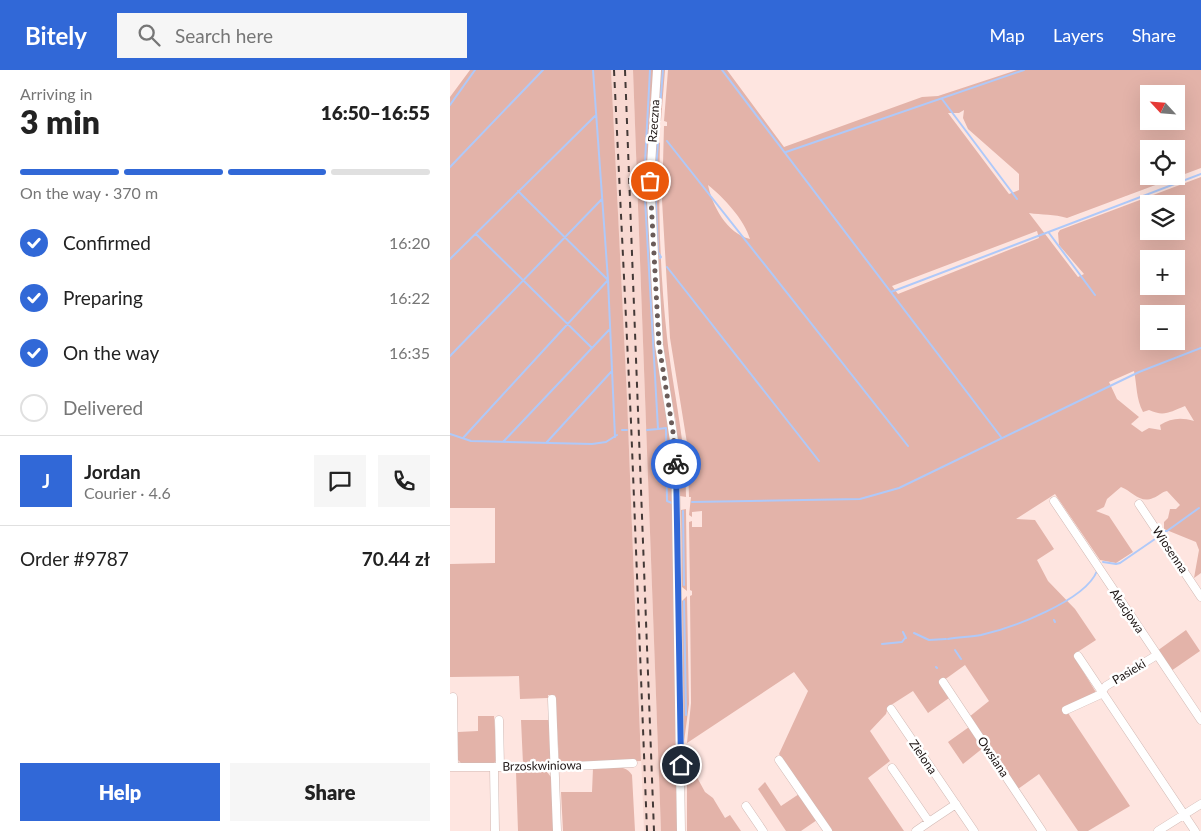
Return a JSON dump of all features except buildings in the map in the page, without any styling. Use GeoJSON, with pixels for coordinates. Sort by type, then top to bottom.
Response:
{"type":"FeatureCollection","features":[{"type":"Feature","properties":{"kind":"street","name":"Rzeczna"},"geometry":{"type":"LineString","coordinates":[[658,70],[650,181],[659,345],[675,447],[681,831]]}},
{"type":"Feature","properties":{"kind":"street","name":"Akacjowa"},"geometry":{"type":"LineString","coordinates":[[1054,501],[1201,720]]}},
{"type":"Feature","properties":{"kind":"street","name":"Wiosenna"},"geometry":{"type":"LineString","coordinates":[[1139,504],[1201,597]]}},
{"type":"Feature","properties":{"kind":"street","name":"Pasieki"},"geometry":{"type":"LineString","coordinates":[[1066,710],[1099,695],[1107,685],[1157,655]]}},
{"type":"Feature","properties":{"kind":"street"},"geometry":{"type":"LineString","coordinates":[[1078,656],[1195,831]]}},
{"type":"Feature","properties":{"kind":"street","name":"Owsiana"},"geometry":{"type":"LineString","coordinates":[[943,682],[1042,831]]}},
{"type":"Feature","properties":{"kind":"street"},"geometry":{"type":"LineString","coordinates":[[452,767],[453,697]]}},
{"type":"Feature","properties":{"kind":"street"},"geometry":{"type":"LineString","coordinates":[[552,699],[557,831]]}},
{"type":"Feature","properties":{"kind":"street","name":"Zielona"},"geometry":{"type":"LineString","coordinates":[[891,709],[974,831]]}},
{"type":"Feature","properties":{"kind":"street"},"geometry":{"type":"LineString","coordinates":[[495,831],[499,720]]}},
{"type":"Feature","properties":{"kind":"street"},"geometry":{"type":"LineString","coordinates":[[779,760],[828,831]]}},
{"type":"Feature","properties":{"kind":"street","name":"Brzoskwiniowa"},"geometry":{"type":"LineString","coordinates":[[452,767],[555,767],[633,763]]}},
{"type":"Feature","properties":{"kind":"street"},"geometry":{"type":"LineString","coordinates":[[892,768],[929,822]]}},
{"type":"Feature","properties":{"kind":"street"},"geometry":{"type":"LineString","coordinates":[[916,831],[956,804]]}},
{"type":"Feature","properties":{"kind":"street"},"geometry":{"type":"LineString","coordinates":[[1158,831],[1201,804]]}},
{"type":"Feature","properties":{"kind":"street"},"geometry":{"type":"LineString","coordinates":[[746,806],[764,831]]}},
{"type":"Feature","properties":{"kind":"shaded area"},"geometry":{"type":"Polygon","coordinates":[[[470,70],[611,70],[627,398],[641,761],[563,764],[559,760],[555,695],[548,695],[548,698],[520,699],[519,676],[450,677],[450,564],[495,563],[495,508],[450,508],[450,97],[470,70]]]}},
{"type":"Feature","properties":{"kind":"shaded area"},"geometry":{"type":"Polygon","coordinates":[[[611,70],[633,70],[661,831],[644,831],[611,70]]]}},
{"type":"Feature","properties":{"kind":"shaded area"},"geometry":{"type":"Polygon","coordinates":[[[633,70],[655,70],[651,264],[672,436],[678,831],[661,831],[633,70]]]}},
{"type":"Feature","properties":{"kind":"shaded area"},"geometry":{"type":"Polygon","coordinates":[[[661,70],[665,70],[661,121],[657,119],[661,70]]]}},
{"type":"Feature","properties":{"kind":"shaded area"},"geometry":{"type":"Polygon","coordinates":[[[668,70],[727,70],[784,147],[922,97],[938,96],[1017,70],[1201,70],[1201,168],[1185,174],[1185,140],[1140,140],[1140,185],[1155,185],[1067,218],[1029,213],[1078,277],[1084,274],[1059,245],[1058,233],[1060,230],[1140,200],[1140,240],[1185,240],[1185,195],[1153,195],[1180,185],[1185,185],[1185,183],[1201,177],[1201,573],[1194,578],[1199,550],[1196,542],[1164,529],[1164,522],[1168,518],[1170,509],[1176,509],[1180,505],[1167,491],[1153,498],[1144,499],[1121,487],[1107,499],[1104,507],[1096,511],[1109,516],[1133,552],[1116,563],[1100,560],[1055,494],[1016,519],[1035,520],[1054,549],[1037,560],[1048,581],[1075,609],[1096,640],[1076,653],[1075,658],[1097,694],[1066,710],[1130,806],[1088,831],[1078,831],[1039,774],[1018,789],[969,717],[989,701],[965,665],[940,683],[949,698],[928,713],[913,691],[888,707],[886,714],[870,731],[890,761],[868,778],[904,831],[831,831],[779,754],[808,691],[794,672],[687,743],[691,703],[690,596],[692,595],[690,590],[689,522],[692,521],[692,527],[702,527],[702,511],[692,512],[692,517],[689,515],[691,497],[689,497],[687,443],[670,338],[662,200],[664,126],[667,126],[667,122],[664,121],[668,70]],[[964,110],[959,113],[948,113],[1009,194],[1019,190],[1019,174],[968,129],[963,118],[964,110]],[[708,185],[717,210],[728,225],[734,231],[750,239],[733,209],[708,185]],[[1037,231],[892,286],[898,294],[1039,238],[1037,231]],[[1134,371],[1109,382],[1117,399],[1139,417],[1131,424],[1142,432],[1149,428],[1161,430],[1160,425],[1172,420],[1185,419],[1194,421],[1185,406],[1167,413],[1149,410],[1143,412],[1138,397],[1134,371]]]}},
{"type":"Feature","properties":{"kind":"shaded area"},"geometry":{"type":"Polygon","coordinates":[[[656,141],[660,143],[660,240],[665,313],[682,436],[686,497],[680,496],[676,422],[665,365],[661,329],[653,177],[656,141]]]}},
{"type":"Feature","properties":{"kind":"shaded area"},"geometry":{"type":"Polygon","coordinates":[[[686,509],[687,591],[682,587],[681,510],[686,509]]]}},
{"type":"Feature","properties":{"kind":"shaded area"},"geometry":{"type":"Polygon","coordinates":[[[687,596],[689,704],[684,742],[682,601],[687,596]]]}},
{"type":"Feature","properties":{"kind":"shaded area"},"geometry":{"type":"Polygon","coordinates":[[[1186,630],[1200,651],[1171,671],[1157,651],[1186,630]]]}},
{"type":"Feature","properties":{"kind":"shaded area"},"geometry":{"type":"Polygon","coordinates":[[[478,716],[494,716],[497,760],[493,764],[462,764],[458,760],[458,732],[478,731],[478,716]]]}},
{"type":"Feature","properties":{"kind":"shaded area"},"geometry":{"type":"Polygon","coordinates":[[[521,720],[549,720],[551,759],[547,764],[523,764],[521,720]]]}},
{"type":"Feature","properties":{"kind":"shaded area"},"geometry":{"type":"Polygon","coordinates":[[[969,727],[983,748],[963,764],[948,742],[969,727]]]}},
{"type":"Feature","properties":{"kind":"shaded area"},"geometry":{"type":"Polygon","coordinates":[[[687,759],[705,792],[713,798],[725,818],[730,815],[741,831],[687,831],[687,759]]]}},
{"type":"Feature","properties":{"kind":"shaded area"},"geometry":{"type":"Polygon","coordinates":[[[620,767],[629,771],[632,775],[635,831],[563,831],[561,792],[592,792],[593,768],[620,767]]]}},
{"type":"Feature","properties":{"kind":"shaded area"},"geometry":{"type":"Polygon","coordinates":[[[516,772],[547,772],[551,777],[554,831],[518,831],[516,772]]]}},
{"type":"Feature","properties":{"kind":"shaded area"},"geometry":{"type":"Polygon","coordinates":[[[765,782],[781,806],[799,794],[817,820],[801,831],[786,831],[758,789],[765,782]]]}},
{"type":"Feature","properties":{"kind":"waterway"},"geometry":{"type":"LineString","coordinates":[[450,105],[475,70]]}},
{"type":"Feature","properties":{"kind":"waterway"},"geometry":{"type":"LineString","coordinates":[[450,167],[543,70]]}},
{"type":"Feature","properties":{"kind":"waterway"},"geometry":{"type":"LineString","coordinates":[[593,70],[608,280],[615,437]]}},
{"type":"Feature","properties":{"kind":"waterway"},"geometry":{"type":"LineString","coordinates":[[650,70],[644,181],[658,429],[666,428],[667,501],[672,503]]}},
{"type":"Feature","properties":{"kind":"waterway"},"geometry":{"type":"LineString","coordinates":[[659,119],[663,70]]}},
{"type":"Feature","properties":{"kind":"waterway"},"geometry":{"type":"LineString","coordinates":[[722,70],[1001,437]]}},
{"type":"Feature","properties":{"kind":"waterway"},"geometry":{"type":"LineString","coordinates":[[786,152],[1024,70]]}},
{"type":"Feature","properties":{"kind":"waterway"},"geometry":{"type":"LineString","coordinates":[[942,99],[1017,199]]}},
{"type":"Feature","properties":{"kind":"waterway"},"geometry":{"type":"LineString","coordinates":[[450,259],[595,116]]}},
{"type":"Feature","properties":{"kind":"waterway"},"geometry":{"type":"LineString","coordinates":[[667,141],[908,446]]}},
{"type":"Feature","properties":{"kind":"waterway"},"geometry":{"type":"LineString","coordinates":[[658,143],[655,180],[658,252],[660,258]]}},
{"type":"Feature","properties":{"kind":"waterway"},"geometry":{"type":"LineString","coordinates":[[891,292],[1201,174]]}},
{"type":"Feature","properties":{"kind":"waterway"},"geometry":{"type":"LineString","coordinates":[[463,438],[608,280],[518,191]]}},
{"type":"Feature","properties":{"kind":"waterway"},"geometry":{"type":"LineString","coordinates":[[450,356],[602,199]]}},
{"type":"Feature","properties":{"kind":"waterway"},"geometry":{"type":"LineString","coordinates":[[1049,233],[1095,295]]}},
{"type":"Feature","properties":{"kind":"waterway"},"geometry":{"type":"LineString","coordinates":[[476,234],[592,348]]}},
{"type":"Feature","properties":{"kind":"waterway"},"geometry":{"type":"LineString","coordinates":[[667,267],[819,461]]}},
{"type":"Feature","properties":{"kind":"waterway"},"geometry":{"type":"LineString","coordinates":[[503,442],[609,330]]}},
{"type":"Feature","properties":{"kind":"waterway"},"geometry":{"type":"LineString","coordinates":[[692,502],[860,499],[899,488],[1139,372],[1201,348]]}},
{"type":"Feature","properties":{"kind":"waterway"},"geometry":{"type":"LineString","coordinates":[[547,442],[611,372]]}},
{"type":"Feature","properties":{"kind":"waterway"},"geometry":{"type":"LineString","coordinates":[[647,430],[658,429]]}},
{"type":"Feature","properties":{"kind":"waterway"},"geometry":{"type":"LineString","coordinates":[[622,430],[627,430]]}},
{"type":"Feature","properties":{"kind":"waterway"},"geometry":{"type":"LineString","coordinates":[[450,434],[471,441],[592,444],[606,442],[617,435]]}},
{"type":"Feature","properties":{"kind":"waterway"},"geometry":{"type":"LineString","coordinates":[[1162,531],[1167,531],[1199,508]]}},
{"type":"Feature","properties":{"kind":"waterway"},"geometry":{"type":"LineString","coordinates":[[683,511],[684,585]]}},
{"type":"Feature","properties":{"kind":"waterway"},"geometry":{"type":"LineString","coordinates":[[1103,562],[1120,563],[1155,539],[1156,535]]}},
{"type":"Feature","properties":{"kind":"waterway"},"geometry":{"type":"LineString","coordinates":[[948,639],[977,636],[1011,626],[1046,612],[1078,593],[1090,582],[1097,571]]}},
{"type":"Feature","properties":{"kind":"waterway"},"geometry":{"type":"LineString","coordinates":[[684,601],[686,715]]}},
{"type":"Feature","properties":{"kind":"waterway"},"geometry":{"type":"LineString","coordinates":[[903,632],[906,638]]}},
{"type":"Feature","properties":{"kind":"waterway"},"geometry":{"type":"LineString","coordinates":[[914,633],[929,640],[946,639]]}},
{"type":"Feature","properties":{"kind":"waterway"},"geometry":{"type":"LineString","coordinates":[[882,644],[902,642],[905,638]]}},
{"type":"Feature","properties":{"kind":"waterway"},"geometry":{"type":"LineString","coordinates":[[955,650],[961,659]]}},
{"type":"Feature","properties":{"kind":"railway"},"geometry":{"type":"LineString","coordinates":[[614,70],[631,422],[647,831]]}},
{"type":"Feature","properties":{"kind":"railway"},"geometry":{"type":"LineString","coordinates":[[625,70],[654,831]]}},
{"type":"Feature","properties":{"kind":"way so far"},"geometry":{"type":"LineString","coordinates":[[650,181],[659,345],[671,417],[676,464]]}},
{"type":"Feature","properties":{"kind":"route"},"geometry":{"type":"LineString","coordinates":[[676,464],[681,765]]}}]}
